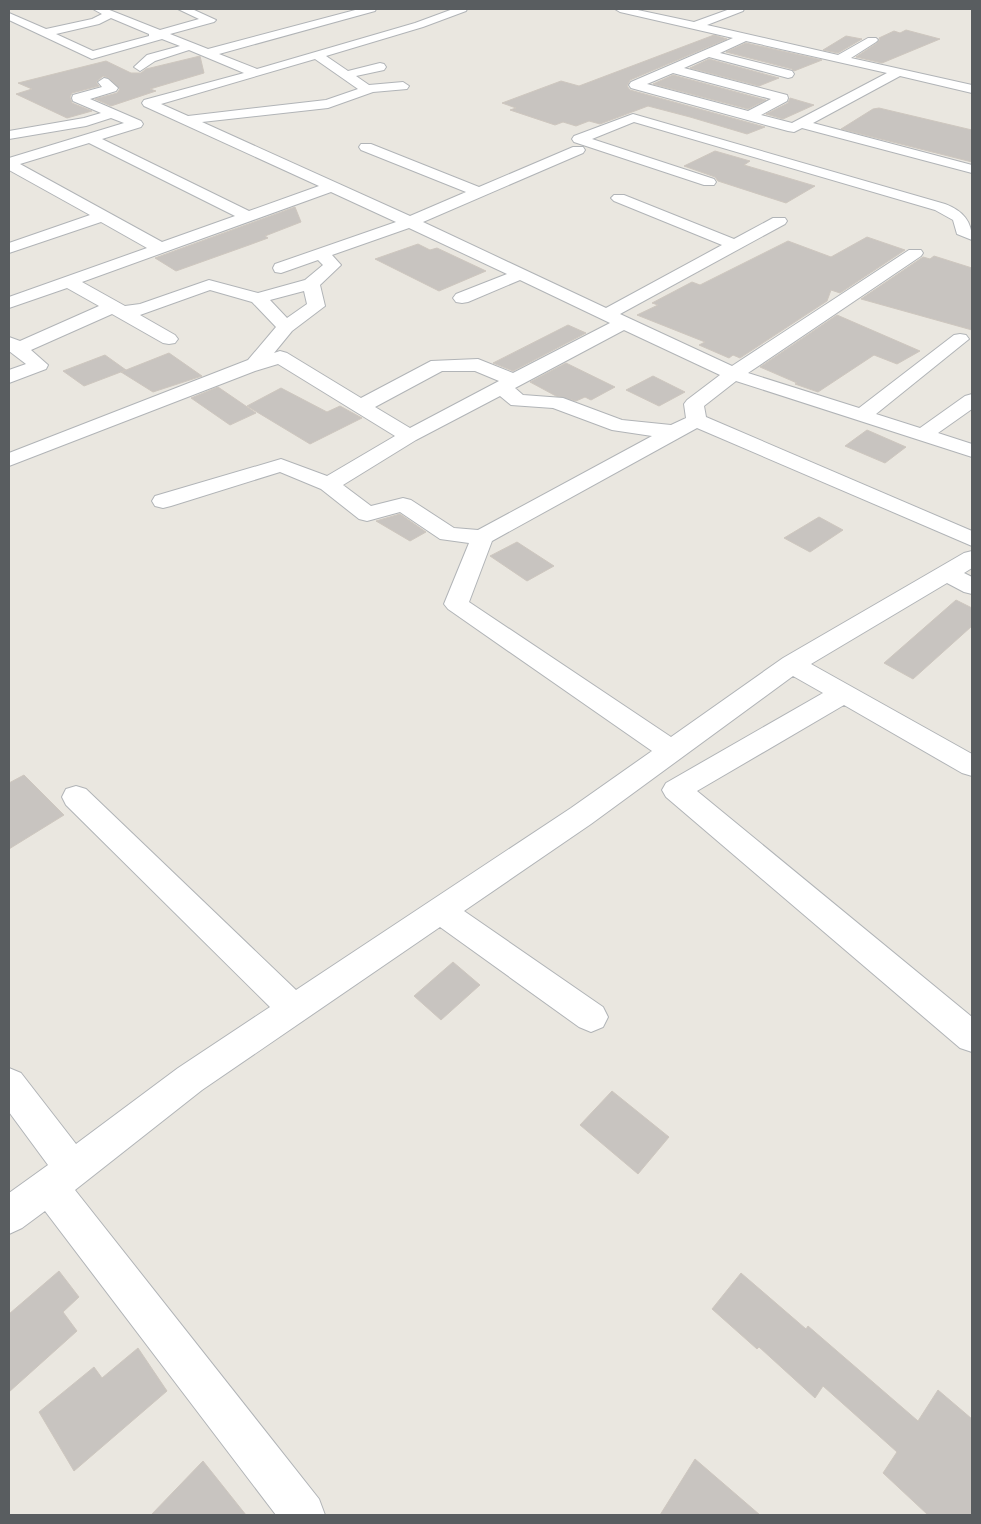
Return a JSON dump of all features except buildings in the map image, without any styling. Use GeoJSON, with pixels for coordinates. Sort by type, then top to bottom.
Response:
{"type":"FeatureCollection","features":[{"type":"Feature","properties":{"kind":"street"},"geometry":{"type":"LineString","coordinates":[[9,16],[92,56],[210,20],[184,9]]}},
{"type":"Feature","properties":{"kind":"street"},"geometry":{"type":"LineString","coordinates":[[326,9],[365,21]]}},
{"type":"Feature","properties":{"kind":"street"},"geometry":{"type":"LineString","coordinates":[[208,53],[371,9]]}},
{"type":"Feature","properties":{"kind":"street"},"geometry":{"type":"LineString","coordinates":[[9,135],[86,122],[398,31],[462,9]]}},
{"type":"Feature","properties":{"kind":"street"},"geometry":{"type":"LineString","coordinates":[[620,9],[972,89]]}},
{"type":"Feature","properties":{"kind":"street"},"geometry":{"type":"LineString","coordinates":[[695,26],[740,9]]}},
{"type":"Feature","properties":{"kind":"street"},"geometry":{"type":"LineString","coordinates":[[108,13],[256,73]]}},
{"type":"Feature","properties":{"kind":"street"},"geometry":{"type":"LineString","coordinates":[[44,33],[95,22],[108,13],[134,13]]}},
{"type":"Feature","properties":{"kind":"street"},"geometry":{"type":"LineString","coordinates":[[381,26],[398,31]]}},
{"type":"Feature","properties":{"kind":"street"},"geometry":{"type":"LineString","coordinates":[[16,30],[31,27]]}},
{"type":"Feature","properties":{"kind":"street"},"geometry":{"type":"LineString","coordinates":[[113,45],[161,34]]}},
{"type":"Feature","properties":{"kind":"street"},"geometry":{"type":"LineString","coordinates":[[746,37],[635,85],[749,116],[901,150],[972,169]]}},
{"type":"Feature","properties":{"kind":"street"},"geometry":{"type":"LineString","coordinates":[[840,59],[872,40]]}},
{"type":"Feature","properties":{"kind":"street"},"geometry":{"type":"LineString","coordinates":[[140,67],[151,58],[193,47]]}},
{"type":"Feature","properties":{"kind":"street"},"geometry":{"type":"LineString","coordinates":[[707,54],[788,74]]}},
{"type":"Feature","properties":{"kind":"street"},"geometry":{"type":"LineString","coordinates":[[317,55],[368,90]]}},
{"type":"Feature","properties":{"kind":"street"},"geometry":{"type":"LineString","coordinates":[[347,75],[380,67]]}},
{"type":"Feature","properties":{"kind":"street"},"geometry":{"type":"LineString","coordinates":[[672,69],[782,98],[749,116]]}},
{"type":"Feature","properties":{"kind":"street"},"geometry":{"type":"LineString","coordinates":[[779,136],[899,72]]}},
{"type":"Feature","properties":{"kind":"street"},"geometry":{"type":"LineString","coordinates":[[9,164],[136,124],[78,98],[112,88],[104,82]]}},
{"type":"Feature","properties":{"kind":"street"},"geometry":{"type":"LineString","coordinates":[[186,120],[328,104],[368,90],[403,86]]}},
{"type":"Feature","properties":{"kind":"street"},"geometry":{"type":"LineString","coordinates":[[140,106],[186,120],[410,222],[733,374],[972,450]]}},
{"type":"Feature","properties":{"kind":"street"},"geometry":{"type":"LineString","coordinates":[[709,182],[579,139],[633,118],[966,213],[963,231],[972,235]]}},
{"type":"Feature","properties":{"kind":"street"},"geometry":{"type":"LineString","coordinates":[[90,138],[247,216]]}},
{"type":"Feature","properties":{"kind":"street"},"geometry":{"type":"LineString","coordinates":[[750,151],[764,144]]}},
{"type":"Feature","properties":{"kind":"street"},"geometry":{"type":"LineString","coordinates":[[366,147],[478,192]]}},
{"type":"Feature","properties":{"kind":"street"},"geometry":{"type":"LineString","coordinates":[[281,268],[410,222],[578,150]]}},
{"type":"Feature","properties":{"kind":"street"},"geometry":{"type":"LineString","coordinates":[[852,181],[882,155],[901,150]]}},
{"type":"Feature","properties":{"kind":"street"},"geometry":{"type":"LineString","coordinates":[[9,164],[160,248]]}},
{"type":"Feature","properties":{"kind":"street"},"geometry":{"type":"LineString","coordinates":[[9,303],[330,186]]}},
{"type":"Feature","properties":{"kind":"street"},"geometry":{"type":"LineString","coordinates":[[618,198],[736,245]]}},
{"type":"Feature","properties":{"kind":"street"},"geometry":{"type":"LineString","coordinates":[[10,247],[103,216]]}},
{"type":"Feature","properties":{"kind":"street"},"geometry":{"type":"LineString","coordinates":[[329,484],[409,436],[509,384],[615,318],[779,221]]}},
{"type":"Feature","properties":{"kind":"street"},"geometry":{"type":"LineString","coordinates":[[696,420],[694,404],[733,374],[915,253]]}},
{"type":"Feature","properties":{"kind":"street"},"geometry":{"type":"LineString","coordinates":[[13,346],[117,309],[143,308],[208,285],[258,298],[311,284],[333,264],[320,254]]}},
{"type":"Feature","properties":{"kind":"street"},"geometry":{"type":"LineString","coordinates":[[462,298],[521,274]]}},
{"type":"Feature","properties":{"kind":"street"},"geometry":{"type":"LineString","coordinates":[[68,281],[168,339]]}},
{"type":"Feature","properties":{"kind":"street"},"geometry":{"type":"LineString","coordinates":[[9,460],[255,364],[286,326],[316,306],[311,284]]}},
{"type":"Feature","properties":{"kind":"street"},"geometry":{"type":"LineString","coordinates":[[258,298],[286,326]]}},
{"type":"Feature","properties":{"kind":"street"},"geometry":{"type":"LineString","coordinates":[[861,416],[960,339]]}},
{"type":"Feature","properties":{"kind":"street"},"geometry":{"type":"LineString","coordinates":[[9,377],[39,365],[13,346]]}},
{"type":"Feature","properties":{"kind":"street"},"geometry":{"type":"LineString","coordinates":[[250,366],[280,357],[409,436]]}},
{"type":"Feature","properties":{"kind":"street"},"geometry":{"type":"LineString","coordinates":[[360,407],[438,365],[478,366],[509,384],[518,401],[556,402],[619,426],[674,432]]}},
{"type":"Feature","properties":{"kind":"street"},"geometry":{"type":"LineString","coordinates":[[923,435],[972,400]]}},
{"type":"Feature","properties":{"kind":"street"},"geometry":{"type":"LineString","coordinates":[[163,501],[281,465],[329,484],[367,514],[403,505],[448,534],[482,537],[696,420]]}},
{"type":"Feature","properties":{"kind":"street"},"geometry":{"type":"LineString","coordinates":[[696,420],[972,540]]}},
{"type":"Feature","properties":{"kind":"street"},"geometry":{"type":"LineString","coordinates":[[482,537],[456,604],[671,751]]}},
{"type":"Feature","properties":{"kind":"street"},"geometry":{"type":"LineString","coordinates":[[9,1215],[190,1079],[581,816],[792,664],[964,573]]}},
{"type":"Feature","properties":{"kind":"street"},"geometry":{"type":"LineString","coordinates":[[792,664],[972,766]]}},
{"type":"Feature","properties":{"kind":"street"},"geometry":{"type":"LineString","coordinates":[[844,693],[676,790],[972,1037]]}},
{"type":"Feature","properties":{"kind":"street"},"geometry":{"type":"LineString","coordinates":[[76,797],[294,1009]]}},
{"type":"Feature","properties":{"kind":"street"},"geometry":{"type":"LineString","coordinates":[[440,911],[591,1017]]}},
{"type":"Feature","properties":{"kind":"street"},"geometry":{"type":"LineString","coordinates":[[9,1084],[61,1177],[303,1515]]}}]}
